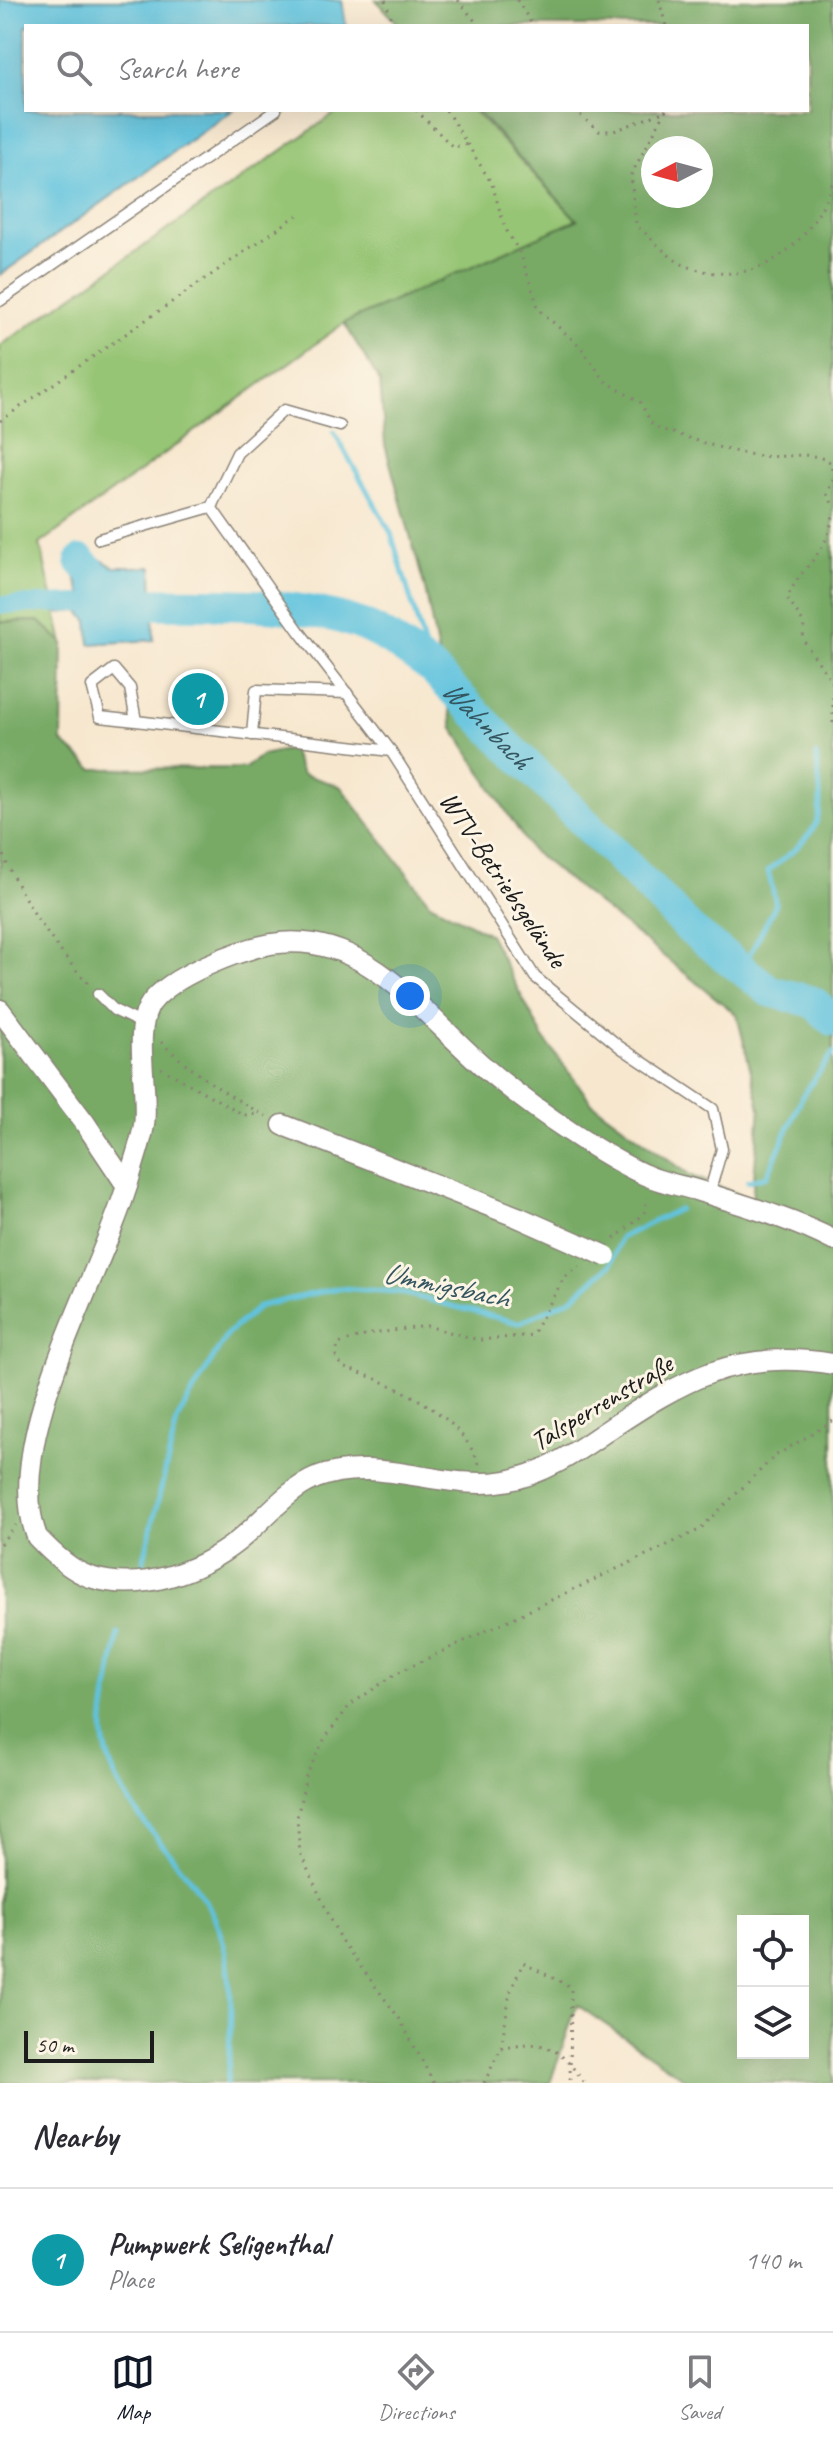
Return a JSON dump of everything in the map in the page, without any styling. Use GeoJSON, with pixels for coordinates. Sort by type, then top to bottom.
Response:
{"type":"FeatureCollection","features":[{"type":"Feature","properties":{"kind":"street"},"geometry":{"type":"LineString","coordinates":[[30,1381],[49,1338],[115,1222],[127,1186],[144,1123],[143,1024],[150,1004],[170,987],[206,966],[244,951],[291,942],[340,949],[390,979],[498,1080],[642,1174],[774,1214],[833,1240]]}},
{"type":"Feature","properties":{"kind":"street"},"geometry":{"type":"LineString","coordinates":[[0,1010],[127,1186]]}},
{"type":"Feature","properties":{"kind":"street"},"geometry":{"type":"LineString","coordinates":[[283,1125],[608,1250]]}},
{"type":"Feature","properties":{"kind":"street","name":"Talsperrenstraße"},"geometry":{"type":"LineString","coordinates":[[21,1519],[53,1554],[89,1577],[167,1578],[234,1544],[275,1506],[315,1479],[350,1471],[487,1483],[534,1474],[576,1452],[675,1386],[728,1366],[790,1357],[833,1364]]}},
{"type":"Feature","properties":{"kind":"street"},"geometry":{"type":"LineString","coordinates":[[11,1459],[14,1497],[21,1519]]}},
{"type":"Feature","properties":{"kind":"lane"},"geometry":{"type":"LineString","coordinates":[[0,301],[273,112]]}},
{"type":"Feature","properties":{"kind":"lane"},"geometry":{"type":"LineString","coordinates":[[99,539],[211,507],[237,453],[284,410],[340,426]]}},
{"type":"Feature","properties":{"kind":"lane","name":"WTV-Betriebsgelände"},"geometry":{"type":"LineString","coordinates":[[211,507],[299,631],[391,751],[535,977],[620,1047],[713,1109],[722,1149],[709,1194]]}},
{"type":"Feature","properties":{"kind":"lane"},"geometry":{"type":"LineString","coordinates":[[136,721],[130,688],[114,669],[92,686],[100,717],[391,751]]}},
{"type":"Feature","properties":{"kind":"lane"},"geometry":{"type":"LineString","coordinates":[[252,735],[256,690],[347,693]]}},
{"type":"Feature","properties":{"kind":"lane"},"geometry":{"type":"LineString","coordinates":[[98,994],[114,1010],[143,1024]]}},
{"type":"Feature","properties":{"kind":"path"},"geometry":{"type":"LineString","coordinates":[[385,0],[393,24]]}},
{"type":"Feature","properties":{"kind":"path"},"geometry":{"type":"LineString","coordinates":[[458,0],[477,24]]}},
{"type":"Feature","properties":{"kind":"path"},"geometry":{"type":"LineString","coordinates":[[517,0],[532,24]]}},
{"type":"Feature","properties":{"kind":"path"},"geometry":{"type":"LineString","coordinates":[[659,0],[665,24]]}},
{"type":"Feature","properties":{"kind":"path"},"geometry":{"type":"LineString","coordinates":[[418,112],[453,147],[469,144]]}},
{"type":"Feature","properties":{"kind":"path"},"geometry":{"type":"LineString","coordinates":[[447,112],[492,184],[505,228],[521,255],[539,310],[580,346],[605,381],[640,402],[652,424],[710,444],[765,457],[802,453],[820,456],[830,462],[833,476],[827,494],[833,505]]}},
{"type":"Feature","properties":{"kind":"path"},"geometry":{"type":"LineString","coordinates":[[581,112],[599,131],[614,131],[661,112]]}},
{"type":"Feature","properties":{"kind":"path"},"geometry":{"type":"LineString","coordinates":[[665,112],[631,175],[636,225],[683,264],[734,274],[766,266],[787,254],[809,227],[833,182]]}},
{"type":"Feature","properties":{"kind":"path"},"geometry":{"type":"LineString","coordinates":[[0,421],[299,214]]}},
{"type":"Feature","properties":{"kind":"path"},"geometry":{"type":"LineString","coordinates":[[833,515],[829,538],[808,571],[794,583],[787,598],[804,624],[803,640],[833,682],[833,725]]}},
{"type":"Feature","properties":{"kind":"path"},"geometry":{"type":"LineString","coordinates":[[0,848],[30,905],[74,968],[98,994]]}},
{"type":"Feature","properties":{"kind":"path"},"geometry":{"type":"LineString","coordinates":[[143,1024],[182,1062],[283,1125]]}},
{"type":"Feature","properties":{"kind":"path"},"geometry":{"type":"LineString","coordinates":[[144,1058],[244,1115],[258,1116],[261,1113]]}},
{"type":"Feature","properties":{"kind":"path"},"geometry":{"type":"LineString","coordinates":[[608,1250],[644,1214],[647,1193],[642,1174]]}},
{"type":"Feature","properties":{"kind":"path"},"geometry":{"type":"LineString","coordinates":[[487,1483],[474,1451],[455,1428],[431,1406],[369,1375],[342,1367],[336,1356],[338,1344],[371,1334],[427,1326],[479,1340],[532,1335],[564,1278],[583,1264]]}},
{"type":"Feature","properties":{"kind":"path"},"geometry":{"type":"LineString","coordinates":[[434,2083],[399,2018],[340,1939],[300,1853],[297,1818],[306,1776],[325,1738],[350,1705],[397,1673],[699,1530],[775,1456],[833,1421]]}},
{"type":"Feature","properties":{"kind":"path"},"geometry":{"type":"LineString","coordinates":[[0,1544],[21,1519]]}},
{"type":"Feature","properties":{"kind":"path"},"geometry":{"type":"LineString","coordinates":[[484,2083],[501,2048],[510,1992],[523,1963],[571,1987],[570,2083]]}},
{"type":"Feature","properties":{"kind":"path"},"geometry":{"type":"LineString","coordinates":[[501,2048],[531,2040],[555,2051],[584,2083]]}},
{"type":"Feature","properties":{"kind":"green space"},"geometry":{"type":"Polygon","coordinates":[[[376,0],[833,0],[833,2083],[691,2083],[577,2005],[550,2083],[0,2083],[0,622],[39,621],[63,643],[62,742],[93,769],[245,768],[262,755],[291,749],[302,774],[340,786],[430,903],[489,934],[543,1037],[592,1103],[690,1175],[752,1200],[760,1108],[737,1015],[531,850],[453,728],[425,589],[385,445],[380,382],[344,323],[577,220],[478,112],[809,112],[809,24],[398,24],[376,0]]]}},
{"type":"Feature","properties":{"kind":"green space"},"geometry":{"type":"Polygon","coordinates":[[[337,112],[475,112],[577,220],[344,323],[40,544],[63,643],[39,621],[0,622],[0,346],[337,112]]]}},
{"type":"Feature","properties":{"kind":"water"},"geometry":{"type":"Polygon","coordinates":[[[0,0],[342,0],[346,24],[24,24],[24,112],[230,112],[0,275],[0,0]]]}},
{"type":"Feature","properties":{"kind":"water"},"geometry":{"type":"Polygon","coordinates":[[[90,554],[114,567],[152,567],[154,640],[90,644],[88,621],[79,611],[57,613],[56,597],[82,595],[72,569],[90,554]]]}},
{"type":"Feature","properties":{"kind":"waterway"},"geometry":{"type":"LineString","coordinates":[[334,432],[391,533],[431,668]]}},
{"type":"Feature","properties":{"kind":"waterway","name":"Wahnbach"},"geometry":{"type":"LineString","coordinates":[[81,561],[119,602],[299,609],[357,623],[386,637],[431,668],[691,930],[770,991],[813,1002],[833,1020]]}},
{"type":"Feature","properties":{"kind":"waterway"},"geometry":{"type":"LineString","coordinates":[[0,605],[80,603]]}},
{"type":"Feature","properties":{"kind":"waterway"},"geometry":{"type":"LineString","coordinates":[[741,971],[776,904],[768,871],[799,845],[816,824],[820,796],[816,755]]}},
{"type":"Feature","properties":{"kind":"waterway","name":"Ummigsbach"},"geometry":{"type":"LineString","coordinates":[[748,1181],[767,1176],[803,1095],[833,1053]]}},
{"type":"Feature","properties":{"kind":"waterway","name":"Ummigsbach"},"geometry":{"type":"LineString","coordinates":[[143,1563],[178,1418],[228,1333],[260,1306],[338,1288],[398,1292],[518,1323],[571,1299],[611,1264],[620,1238],[679,1209]]}},
{"type":"Feature","properties":{"kind":"waterway","name":"Ummigsbach"},"geometry":{"type":"LineString","coordinates":[[118,1634],[104,1728],[110,1764],[135,1810],[202,1896],[222,1938],[231,2000],[227,2083]]}},
{"type":"Feature","properties":{"kind":"place","name":"Pumpwerk Seligenthal"},"geometry":{"type":"Point","coordinates":[198,699]}}]}
